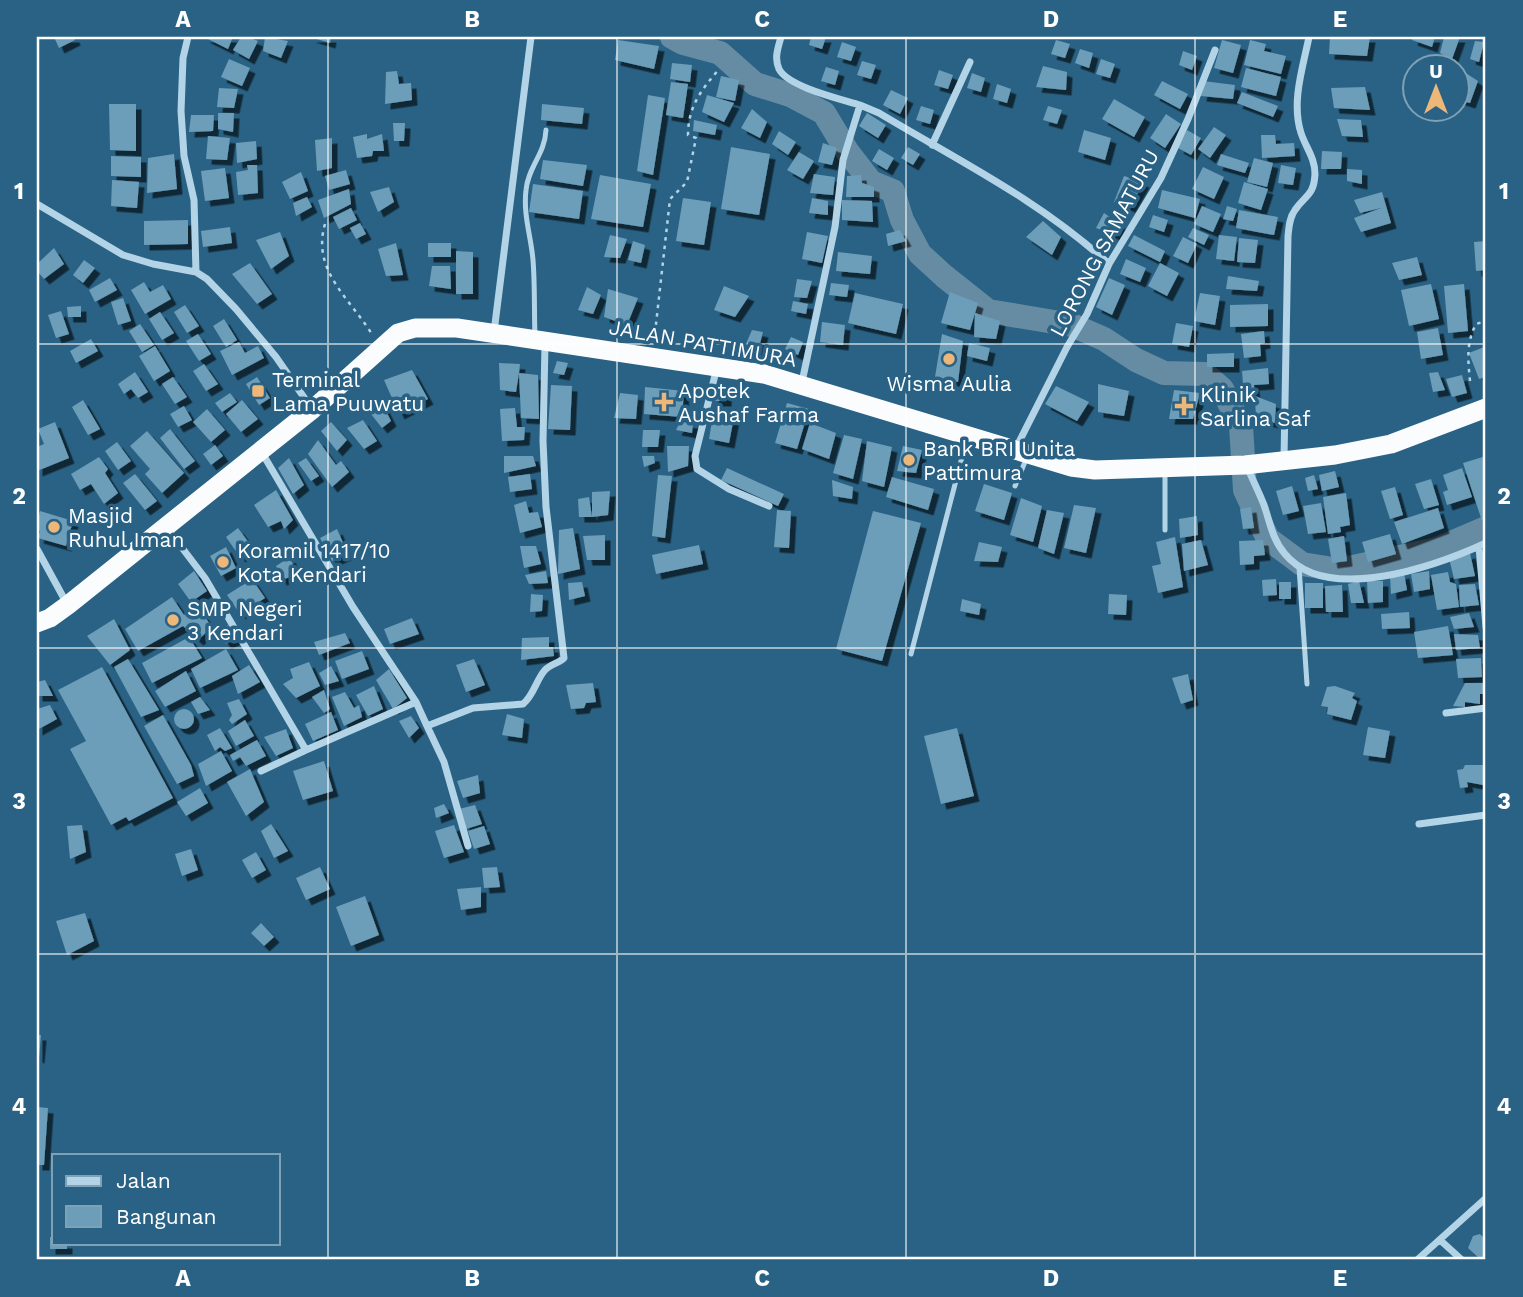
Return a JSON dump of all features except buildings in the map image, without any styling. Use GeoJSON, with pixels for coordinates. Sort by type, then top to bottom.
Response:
{"type":"FeatureCollection","features":[{"type":"Feature","properties":{"kind":"highway","name":"JALAN PATTIMURA"},"geometry":{"type":"LineString","coordinates":[[37,623],[50,618],[68,605],[313,409],[398,333],[415,328],[457,328],[764,374],[1071,467],[1095,470],[1256,464],[1391,444],[1486,408]]}},
{"type":"Feature","properties":{"kind":"street"},"geometry":{"type":"LineString","coordinates":[[188,37],[183,58],[181,111],[184,156],[194,200],[195,272]]}},
{"type":"Feature","properties":{"kind":"street"},"geometry":{"type":"LineString","coordinates":[[494,333],[531,37]]}},
{"type":"Feature","properties":{"kind":"street"},"geometry":{"type":"LineString","coordinates":[[781,37],[776,61],[783,75],[794,82],[879,113],[1040,208],[1078,236],[1109,264]]}},
{"type":"Feature","properties":{"kind":"street"},"geometry":{"type":"LineString","coordinates":[[1309,37],[1298,93],[1298,112],[1301,133],[1314,160],[1315,173],[1313,191],[1294,211],[1289,229],[1256,464],[1262,500],[1273,536],[1286,555],[1299,567],[1338,579],[1356,579],[1425,565],[1482,545],[1486,627]]}},
{"type":"Feature","properties":{"kind":"street","name":"LORONG SAMATURU"},"geometry":{"type":"LineString","coordinates":[[1022,452],[1067,347],[1087,314],[1109,264],[1161,178],[1188,119],[1214,50]]}},
{"type":"Feature","properties":{"kind":"street"},"geometry":{"type":"LineString","coordinates":[[932,145],[970,62]]}},
{"type":"Feature","properties":{"kind":"street"},"geometry":{"type":"LineString","coordinates":[[802,384],[835,227],[842,160],[860,105]]}},
{"type":"Feature","properties":{"kind":"street"},"geometry":{"type":"LineString","coordinates":[[37,204],[123,255],[195,272],[207,279],[276,357],[313,409]]}},
{"type":"Feature","properties":{"kind":"street"},"geometry":{"type":"LineString","coordinates":[[427,726],[472,708],[523,704],[546,669],[564,658],[546,507],[540,340]]}},
{"type":"Feature","properties":{"kind":"street"},"geometry":{"type":"LineString","coordinates":[[717,367],[695,456],[697,469],[729,489],[769,506]]}},
{"type":"Feature","properties":{"kind":"street"},"geometry":{"type":"LineString","coordinates":[[260,451],[353,607],[416,702],[444,762],[468,846]]}},
{"type":"Feature","properties":{"kind":"street"},"geometry":{"type":"LineString","coordinates":[[166,527],[205,578],[306,750]]}},
{"type":"Feature","properties":{"kind":"street"},"geometry":{"type":"LineString","coordinates":[[37,549],[68,605]]}},
{"type":"Feature","properties":{"kind":"street"},"geometry":{"type":"LineString","coordinates":[[261,771],[416,702]]}},
{"type":"Feature","properties":{"kind":"street"},"geometry":{"type":"LineString","coordinates":[[1446,713],[1486,708]]}},
{"type":"Feature","properties":{"kind":"street"},"geometry":{"type":"LineString","coordinates":[[1419,824],[1486,815]]}},
{"type":"Feature","properties":{"kind":"street"},"geometry":{"type":"LineString","coordinates":[[1417,1260],[1486,1198]]}},
{"type":"Feature","properties":{"kind":"street"},"geometry":{"type":"LineString","coordinates":[[1440,1240],[1462,1260]]}},
{"type":"Feature","properties":{"kind":"lane"},"geometry":{"type":"LineString","coordinates":[[540,340],[533,258],[525,220],[529,173],[545,145],[546,130]]}},
{"type":"Feature","properties":{"kind":"lane"},"geometry":{"type":"LineString","coordinates":[[911,653],[968,435]]}},
{"type":"Feature","properties":{"kind":"lane"},"geometry":{"type":"LineString","coordinates":[[1016,486],[1022,452]]}},
{"type":"Feature","properties":{"kind":"lane"},"geometry":{"type":"LineString","coordinates":[[1165,467],[1165,530]]}},
{"type":"Feature","properties":{"kind":"lane"},"geometry":{"type":"LineString","coordinates":[[1299,567],[1307,684]]}},
{"type":"Feature","properties":{"kind":"path"},"geometry":{"type":"LineString","coordinates":[[651,356],[670,199],[687,182],[696,138],[688,135],[690,113],[697,95],[720,68]]}},
{"type":"Feature","properties":{"kind":"path"},"geometry":{"type":"LineString","coordinates":[[324,223],[320,246],[324,265],[379,348]]}},
{"type":"Feature","properties":{"kind":"path"},"geometry":{"type":"LineString","coordinates":[[1471,381],[1469,337],[1476,324],[1486,321]]}},
{"type":"Feature","properties":{"kind":"waterway"},"geometry":{"type":"LineString","coordinates":[[672,37],[683,43],[720,53],[755,84],[790,95],[824,113],[847,151],[871,182],[893,191],[902,220],[920,254],[988,311],[1072,325],[1104,339],[1136,360],[1164,373],[1205,374],[1222,389],[1241,426],[1245,490],[1268,539],[1302,564],[1339,570],[1437,549],[1486,528]]}},
{"type":"Feature","properties":{"kind":"place","name":"Wisma Aulia"},"geometry":{"type":"Point","coordinates":[949,359]}},
{"type":"Feature","properties":{"kind":"place","name":"Terminal Lama Puuwatu"},"geometry":{"type":"Point","coordinates":[258,391]}},
{"type":"Feature","properties":{"kind":"place","name":"Apotek Aushaf Farma"},"geometry":{"type":"Point","coordinates":[664,402]}},
{"type":"Feature","properties":{"kind":"place","name":"Klinik Sarlina Saf"},"geometry":{"type":"Point","coordinates":[1184,406]}},
{"type":"Feature","properties":{"kind":"place","name":"Bank BRI Unita Pattimura"},"geometry":{"type":"Point","coordinates":[909,460]}},
{"type":"Feature","properties":{"kind":"place","name":"Masjid Ruhul Iman"},"geometry":{"type":"Point","coordinates":[54,527]}},
{"type":"Feature","properties":{"kind":"place","name":"Koramil 1417/10 Kota Kendari"},"geometry":{"type":"Point","coordinates":[223,562]}},
{"type":"Feature","properties":{"kind":"place","name":"SMP Negeri 3 Kendari"},"geometry":{"type":"Point","coordinates":[173,620]}}]}
